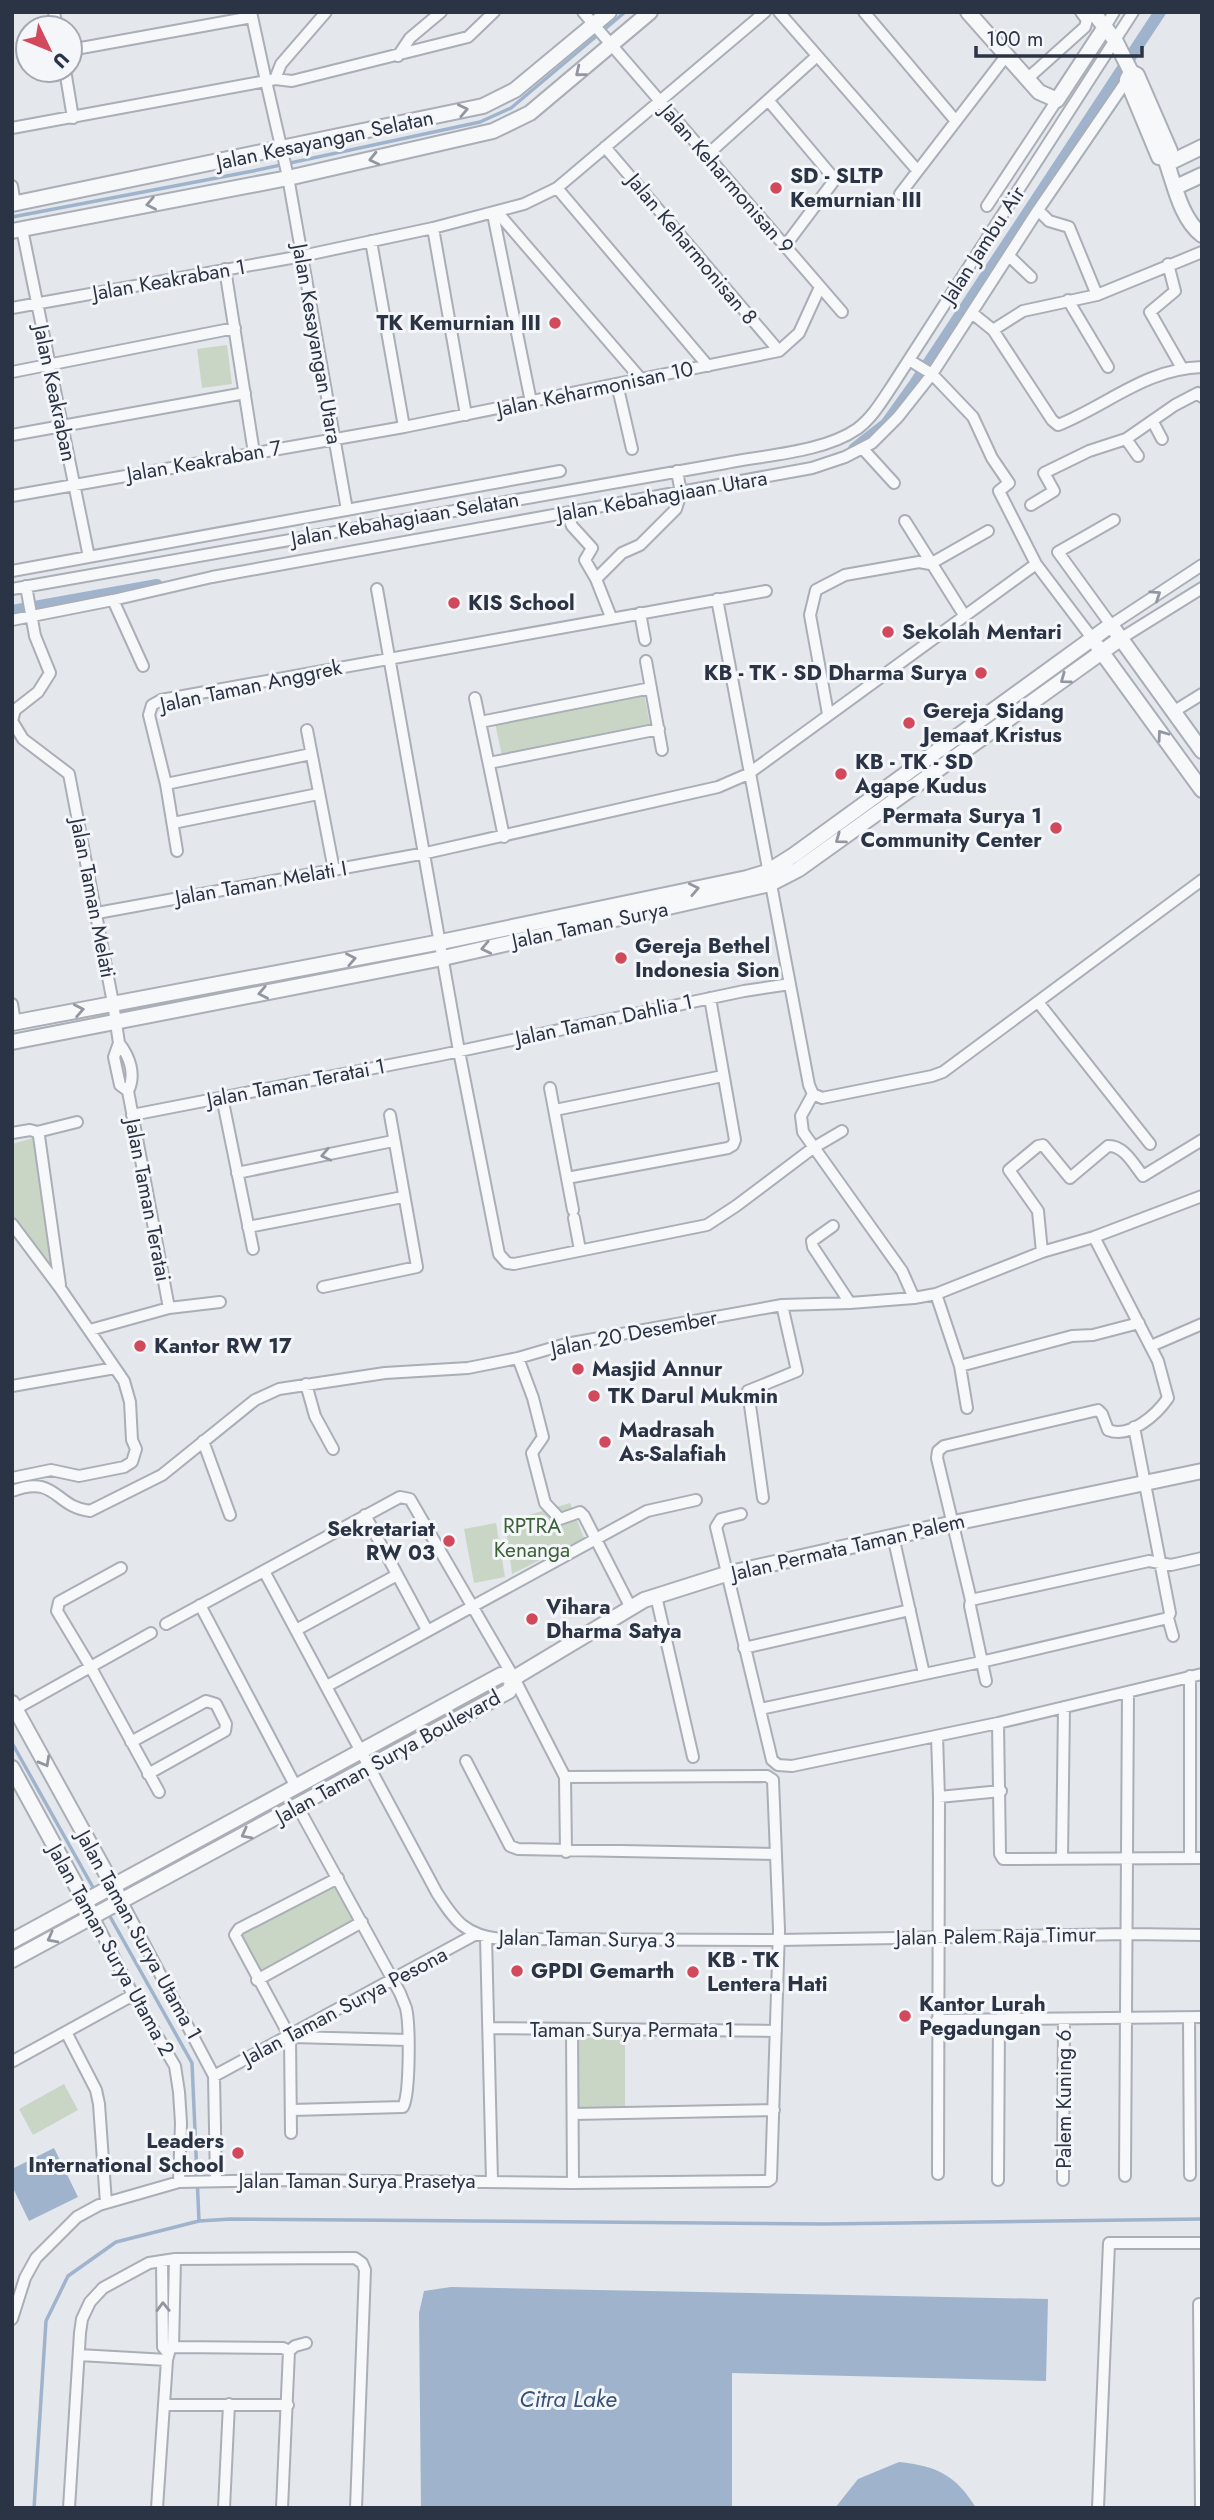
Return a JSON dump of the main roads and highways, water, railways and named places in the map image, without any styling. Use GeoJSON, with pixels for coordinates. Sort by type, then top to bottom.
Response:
{"type":"FeatureCollection","features":[{"type":"Feature","properties":{"kind":"water"},"geometry":{"type":"Polygon","coordinates":[[[54,2148],[78,2197],[29,2221],[12,2186],[12,2169],[54,2148]]]}},
{"type":"Feature","properties":{"kind":"water","name":"Citra Lake"},"geometry":{"type":"Polygon","coordinates":[[[451,2287],[1048,2299],[1046,2381],[732,2373],[732,2508],[421,2508],[419,2313],[424,2291],[451,2287]]]}},
{"type":"Feature","properties":{"kind":"water"},"geometry":{"type":"Polygon","coordinates":[[[899,2462],[924,2466],[944,2474],[961,2487],[976,2508],[835,2508],[858,2479],[899,2462]]]}},
{"type":"Feature","properties":{"kind":"waterway"},"geometry":{"type":"LineString","coordinates":[[12,217],[253,171],[480,122],[511,108],[625,12]]}},
{"type":"Feature","properties":{"kind":"waterway"},"geometry":{"type":"LineString","coordinates":[[854,449],[886,424],[914,385],[1160,12]]}},
{"type":"Feature","properties":{"kind":"waterway"},"geometry":{"type":"LineString","coordinates":[[12,611],[157,585]]}},
{"type":"Feature","properties":{"kind":"waterway"},"geometry":{"type":"LineString","coordinates":[[12,1743],[95,1891]]}},
{"type":"Feature","properties":{"kind":"waterway"},"geometry":{"type":"LineString","coordinates":[[108,1913],[192,2063],[199,2221]]}},
{"type":"Feature","properties":{"kind":"waterway"},"geometry":{"type":"LineString","coordinates":[[34,2508],[46,2321],[68,2276],[116,2242],[199,2221],[231,2219],[824,2224],[1202,2219]]}},
{"type":"Feature","properties":{"kind":"place","name":"SD - SLTP Kemurnian III"},"geometry":{"type":"Point","coordinates":[776,188]}},
{"type":"Feature","properties":{"kind":"place","name":"TK Kemurnian III"},"geometry":{"type":"Point","coordinates":[555,323]}},
{"type":"Feature","properties":{"kind":"place","name":"KIS School"},"geometry":{"type":"Point","coordinates":[454,603]}},
{"type":"Feature","properties":{"kind":"place","name":"Sekolah Mentari"},"geometry":{"type":"Point","coordinates":[888,632]}},
{"type":"Feature","properties":{"kind":"place","name":"KB - TK - SD Dharma Surya"},"geometry":{"type":"Point","coordinates":[981,673]}},
{"type":"Feature","properties":{"kind":"place","name":"Gereja Sidang Jemaat Kristus"},"geometry":{"type":"Point","coordinates":[909,723]}},
{"type":"Feature","properties":{"kind":"place","name":"KB - TK - SD Agape Kudus"},"geometry":{"type":"Point","coordinates":[841,774]}},
{"type":"Feature","properties":{"kind":"place","name":"Permata Surya 1 Community Center"},"geometry":{"type":"Point","coordinates":[1056,828]}},
{"type":"Feature","properties":{"kind":"place","name":"Gereja Bethel Indonesia Sion"},"geometry":{"type":"Point","coordinates":[621,958]}},
{"type":"Feature","properties":{"kind":"place","name":"Kantor RW 17"},"geometry":{"type":"Point","coordinates":[140,1346]}},
{"type":"Feature","properties":{"kind":"place","name":"Masjid Annur"},"geometry":{"type":"Point","coordinates":[578,1369]}},
{"type":"Feature","properties":{"kind":"place","name":"TK Darul Mukmin"},"geometry":{"type":"Point","coordinates":[594,1396]}},
{"type":"Feature","properties":{"kind":"place","name":"Madrasah As-Salafiah"},"geometry":{"type":"Point","coordinates":[605,1442]}},
{"type":"Feature","properties":{"kind":"place","name":"Sekretariat RW 03"},"geometry":{"type":"Point","coordinates":[449,1541]}},
{"type":"Feature","properties":{"kind":"place","name":"Vihara Dharma Satya"},"geometry":{"type":"Point","coordinates":[532,1619]}},
{"type":"Feature","properties":{"kind":"place","name":"GPDI Gemarth"},"geometry":{"type":"Point","coordinates":[517,1971]}},
{"type":"Feature","properties":{"kind":"place","name":"KB - TK Lentera Hati"},"geometry":{"type":"Point","coordinates":[693,1972]}},
{"type":"Feature","properties":{"kind":"place","name":"Kantor Lurah Pegadungan"},"geometry":{"type":"Point","coordinates":[905,2016]}},
{"type":"Feature","properties":{"kind":"place","name":"Leaders International School"},"geometry":{"type":"Point","coordinates":[238,2153]}},
{"type":"Feature","properties":{"kind":"park label","name":"RPTRA Kenanga"},"geometry":{"type":"Point","coordinates":[532,1538]}}]}
